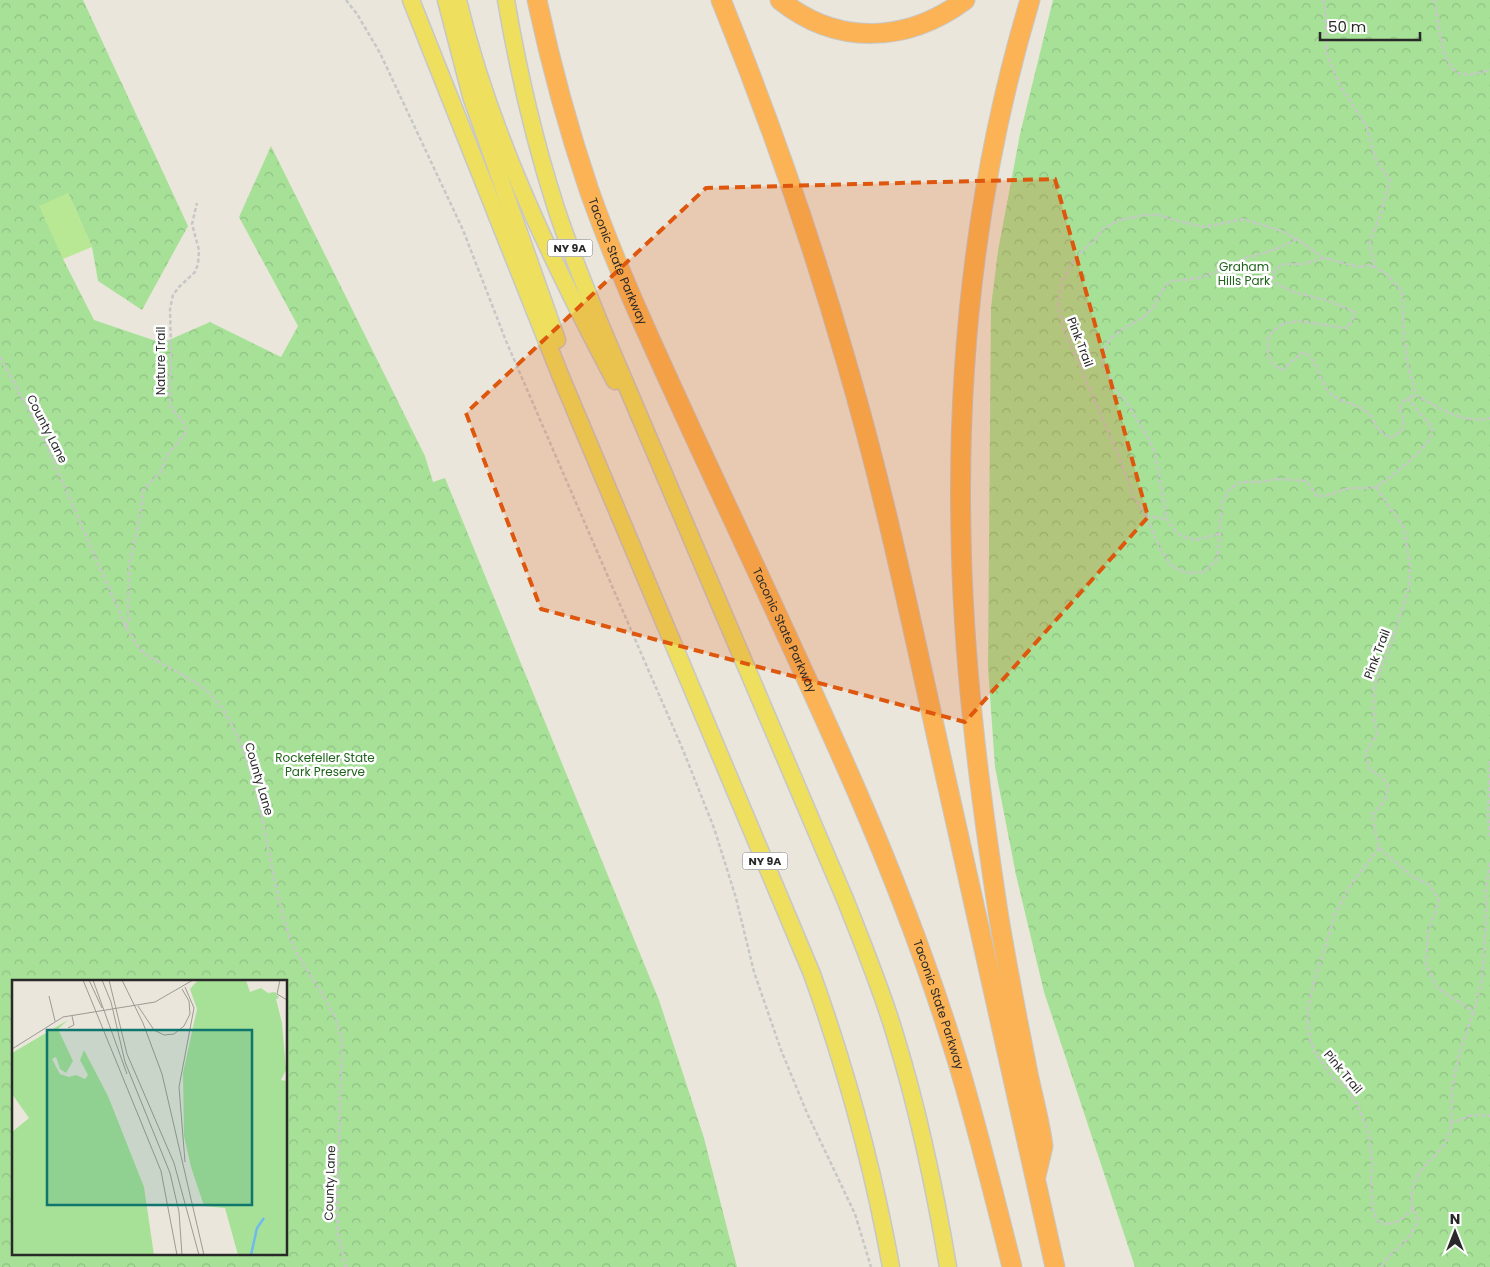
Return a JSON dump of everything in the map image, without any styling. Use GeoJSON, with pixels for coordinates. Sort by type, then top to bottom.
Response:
{"type":"FeatureCollection","features":[{"type":"Feature","properties":{"kind":"highway","name":"Taconic State Parkway"},"geometry":{"type":"LineString","coordinates":[[537,0],[553,72],[567,122],[613,254],[850,777],[909,919],[958,1064],[1012,1267]]}},
{"type":"Feature","properties":{"kind":"highway"},"geometry":{"type":"LineString","coordinates":[[721,0],[754,84],[796,202],[833,315],[860,409],[907,601],[1054,1267]]}},
{"type":"Feature","properties":{"kind":"highway"},"geometry":{"type":"LineString","coordinates":[[780,0],[814,22],[840,30],[867,34],[894,32],[920,26],[944,14],[965,0]]}},
{"type":"Feature","properties":{"kind":"highway"},"geometry":{"type":"LineString","coordinates":[[1030,0],[995,141],[975,262],[963,391],[960,503],[961,562],[966,641],[982,794],[1010,978],[1043,1146],[1035,1180]]}},
{"type":"Feature","properties":{"kind":"main road","name":"NY 9A"},"geometry":{"type":"LineString","coordinates":[[411,0],[543,332],[812,974],[828,1019],[858,1124],[880,1211],[891,1267]]}},
{"type":"Feature","properties":{"kind":"main road"},"geometry":{"type":"LineString","coordinates":[[446,0],[471,96],[552,324],[600,468]]}},
{"type":"Feature","properties":{"kind":"main road"},"geometry":{"type":"LineString","coordinates":[[458,0],[482,84],[520,185],[546,243],[604,360],[670,485]]}},
{"type":"Feature","properties":{"kind":"main road","name":"NY 9A"},"geometry":{"type":"LineString","coordinates":[[506,0],[517,63],[529,114],[565,233],[601,326],[845,899],[880,990],[896,1037],[922,1133],[932,1176],[948,1267]]}},
{"type":"Feature","properties":{"kind":"path"},"geometry":{"type":"LineString","coordinates":[[346,0],[357,14],[380,53],[463,230],[506,341],[682,750],[714,828],[736,898],[754,972],[781,1050],[806,1113],[855,1214],[871,1267]]}},
{"type":"Feature","properties":{"kind":"path"},"geometry":{"type":"LineString","coordinates":[[1323,0],[1328,53],[1338,82],[1367,128],[1375,158],[1390,180],[1382,213],[1369,244],[1375,267],[1388,275],[1402,291],[1405,347],[1416,395]]}},
{"type":"Feature","properties":{"kind":"path"},"geometry":{"type":"LineString","coordinates":[[1434,0],[1439,35],[1450,66],[1456,73],[1463,74],[1490,70]]}},
{"type":"Feature","properties":{"kind":"path","name":"Nature Trail"},"geometry":{"type":"LineString","coordinates":[[126,627],[129,620],[128,567],[140,521],[144,488],[162,470],[167,455],[185,434],[185,424],[170,406],[170,309],[173,295],[195,272],[198,264],[199,250],[192,224],[197,203]]}},
{"type":"Feature","properties":{"kind":"path","name":"Pink Trail"},"geometry":{"type":"LineString","coordinates":[[1375,267],[1368,265],[1359,267],[1324,258],[1282,231],[1243,219],[1205,227],[1159,215],[1145,215],[1120,220],[1104,228],[1095,240],[1079,254],[1068,269],[1058,305],[1063,326],[1116,450],[1134,499],[1146,516],[1160,551],[1172,566],[1187,573],[1203,572],[1216,561],[1222,502],[1230,489],[1241,482],[1306,481],[1317,496],[1335,494],[1345,489],[1376,486],[1404,528],[1410,566],[1409,587],[1374,687],[1373,711],[1377,734],[1365,754],[1370,770],[1379,774],[1388,786],[1385,800],[1372,815],[1379,848],[1348,889],[1335,915],[1311,993],[1308,1008],[1308,1024],[1310,1040],[1316,1054],[1333,1077],[1346,1087],[1358,1106],[1368,1134],[1372,1162],[1373,1213],[1380,1223],[1390,1225],[1403,1219],[1413,1208]]}},
{"type":"Feature","properties":{"kind":"path","name":"Pink Trail"},"geometry":{"type":"LineString","coordinates":[[1167,519],[1155,453],[1150,441],[1126,402],[1116,391],[1103,364],[1104,351],[1109,340],[1121,330],[1144,317],[1153,308],[1165,286],[1172,281],[1184,278],[1199,278],[1240,260],[1278,248],[1297,239]]}},
{"type":"Feature","properties":{"kind":"path","name":"Pink Trail"},"geometry":{"type":"LineString","coordinates":[[1324,258],[1315,262],[1280,266],[1272,274],[1274,283],[1294,292],[1343,306],[1355,312],[1352,322],[1346,328],[1298,320],[1282,324],[1269,335],[1269,358],[1273,365],[1282,370],[1296,356],[1305,352],[1312,357],[1328,390],[1337,399],[1359,407],[1368,413],[1374,418],[1378,429],[1390,438],[1401,432],[1404,415],[1398,408],[1407,398]]}},
{"type":"Feature","properties":{"kind":"path","name":"County Lane"},"geometry":{"type":"LineString","coordinates":[[0,357],[45,441],[126,627],[141,650],[150,657],[199,683],[214,697],[235,731],[253,782],[290,936],[304,966],[340,1028],[343,1057],[337,1216],[338,1234],[346,1267]]}},
{"type":"Feature","properties":{"kind":"path"},"geometry":{"type":"LineString","coordinates":[[1376,486],[1390,478],[1398,469],[1411,460],[1430,439],[1432,427],[1407,398],[1416,395],[1456,416],[1484,420],[1490,418]]}},
{"type":"Feature","properties":{"kind":"path"},"geometry":{"type":"LineString","coordinates":[[1146,516],[1167,519],[1176,531],[1184,537],[1196,540],[1219,534]]}},
{"type":"Feature","properties":{"kind":"path"},"geometry":{"type":"LineString","coordinates":[[1490,761],[1488,815],[1490,838]]}},
{"type":"Feature","properties":{"kind":"path"},"geometry":{"type":"LineString","coordinates":[[1379,848],[1412,876],[1430,885],[1439,901],[1428,932],[1426,964],[1437,988],[1470,1009],[1473,1015]]}},
{"type":"Feature","properties":{"kind":"path"},"geometry":{"type":"LineString","coordinates":[[1381,1267],[1411,1234],[1418,1221],[1417,1213],[1413,1208],[1412,1191],[1418,1175],[1447,1140],[1453,1084],[1482,979],[1486,889],[1490,862]]}},
{"type":"Feature","properties":{"kind":"path"},"geometry":{"type":"LineString","coordinates":[[1450,1123],[1473,1115],[1490,1116]]}},
{"type":"Feature","properties":{"kind":"highlighted area"},"geometry":{"type":"Polygon","coordinates":[[[1055,179],[1148,517],[965,722],[541,609],[466,413],[706,188],[1055,179]]]}},
{"type":"Feature","properties":{"kind":"green space","name":"Rockefeller State Park Preserve"},"geometry":{"type":"Polygon","coordinates":[[[0,0],[83,0],[188,226],[142,310],[98,281],[92,247],[68,193],[63,259],[94,320],[162,343],[210,322],[281,357],[298,326],[239,217],[271,146],[425,456],[433,482],[445,478],[659,1000],[704,1138],[737,1267],[0,1267],[0,0]]]}},
{"type":"Feature","properties":{"kind":"green space","name":"Graham Hills Park"},"geometry":{"type":"Polygon","coordinates":[[[1053,0],[1490,0],[1490,1267],[1135,1267],[1044,992],[1016,875],[995,767],[988,667],[991,308],[998,251],[1020,134],[1053,0]]]}},
{"type":"Feature","properties":{"kind":"green space"},"geometry":{"type":"Polygon","coordinates":[[[68,193],[92,247],[63,259],[39,206],[68,193]]]}}]}
